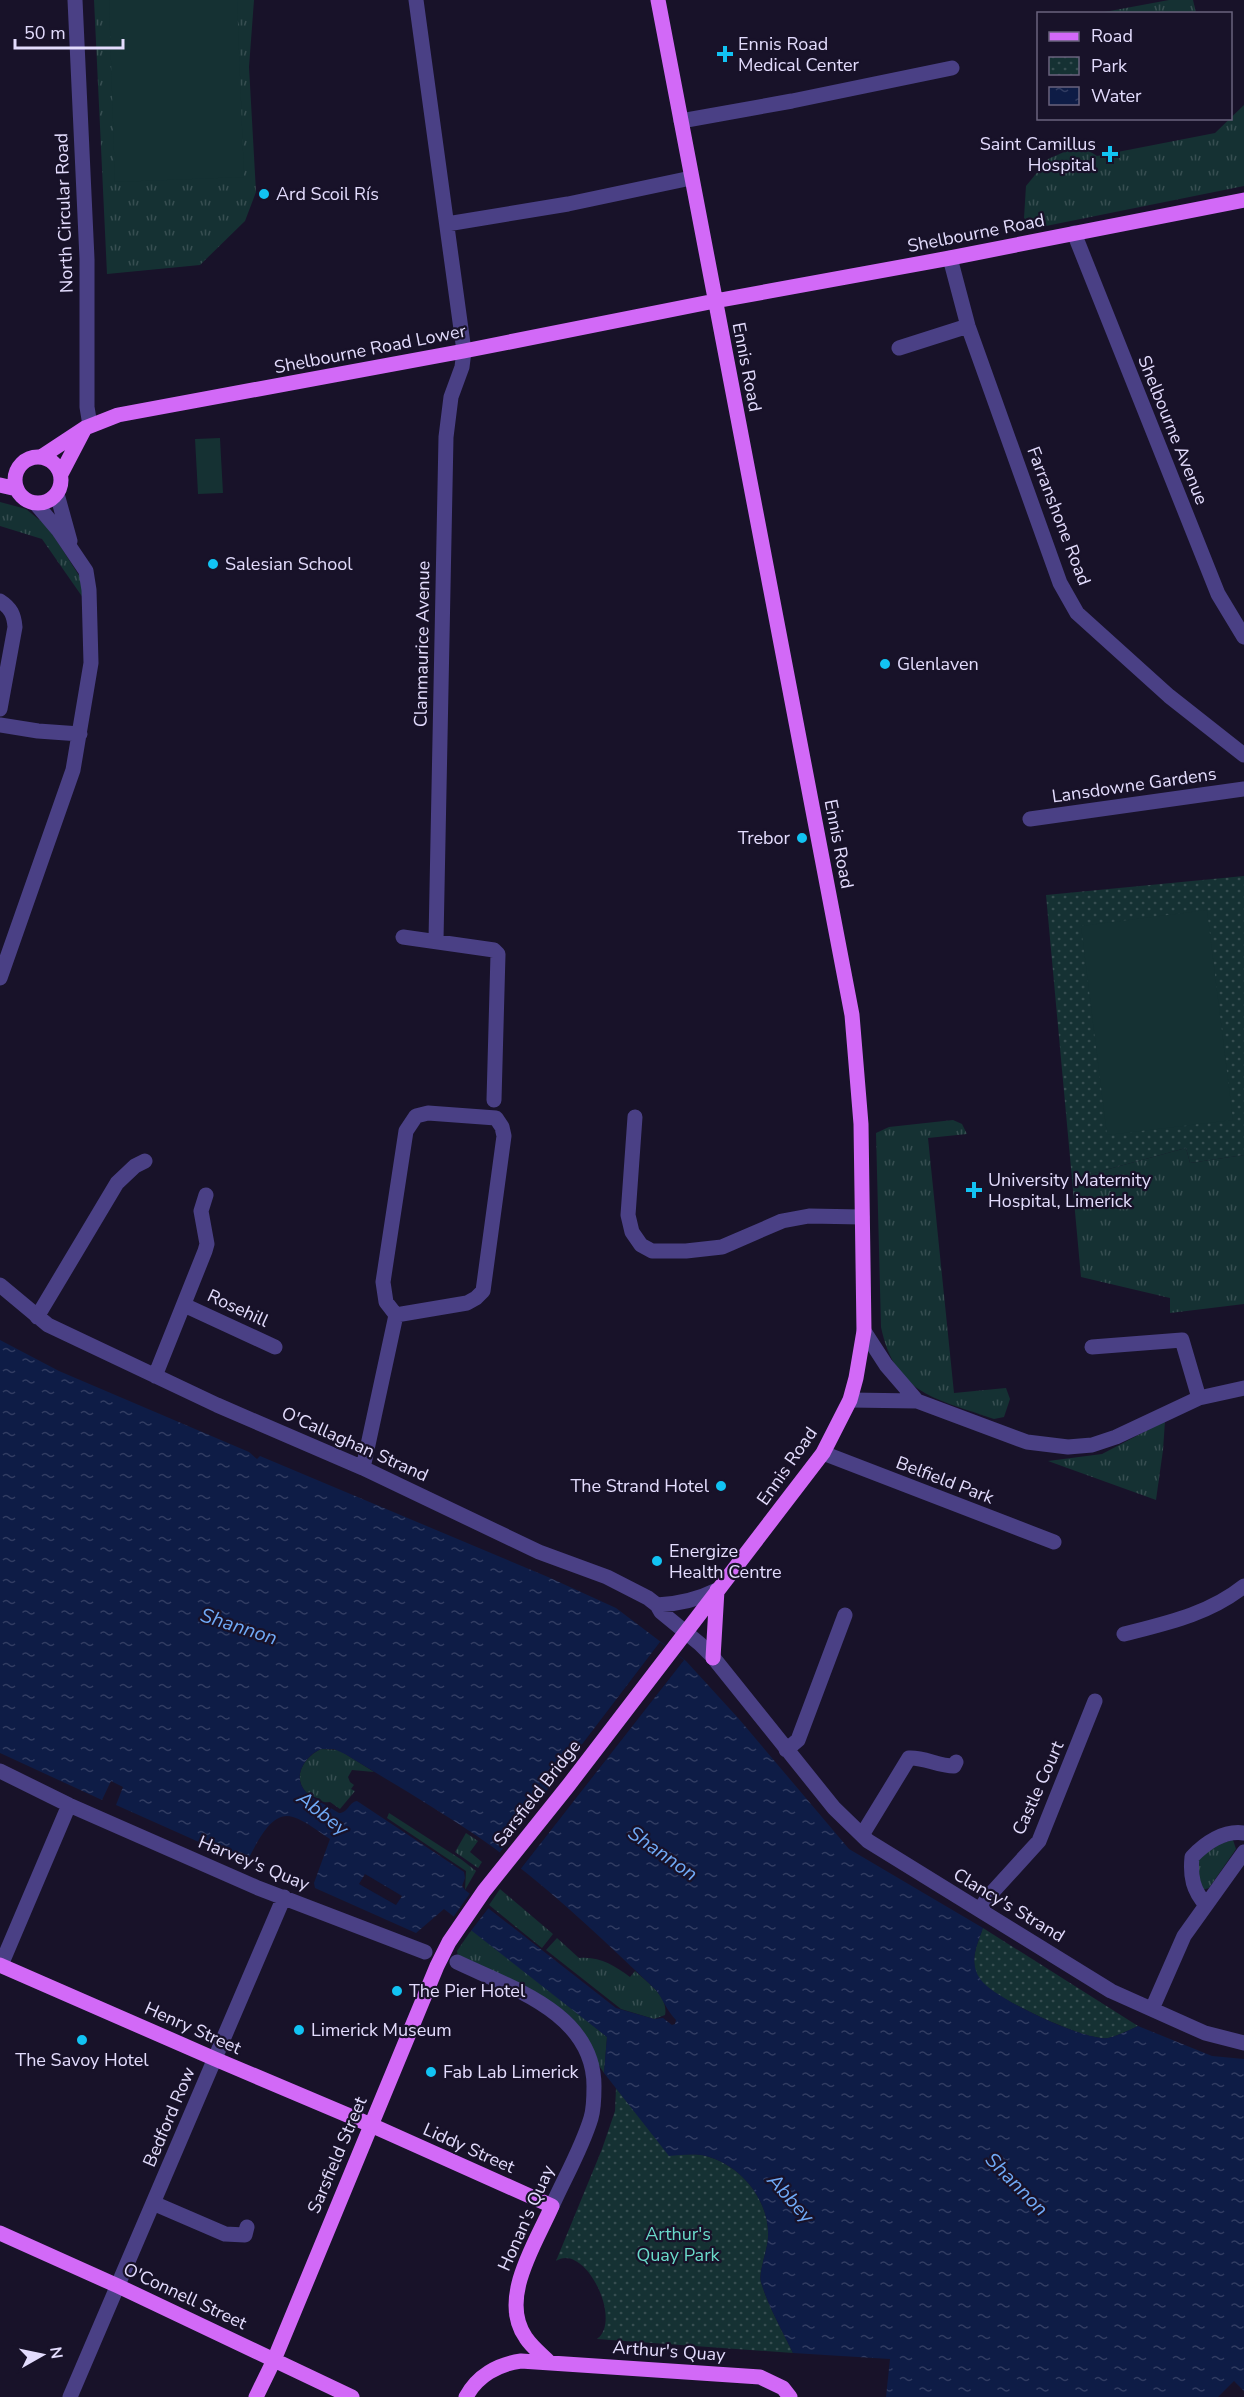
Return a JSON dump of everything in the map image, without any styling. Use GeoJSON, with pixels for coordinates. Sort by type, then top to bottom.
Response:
{"type":"FeatureCollection","features":[{"type":"Feature","properties":{"kind":"main road","name":"Ennis Road"},"geometry":{"type":"LineString","coordinates":[[658,0],[852,1015],[861,1124],[864,1331],[850,1400],[823,1453],[673,1649]]}},
{"type":"Feature","properties":{"kind":"main road","name":"Shelbourne Road"},"geometry":{"type":"LineString","coordinates":[[715,301],[950,258],[1244,200]]}},
{"type":"Feature","properties":{"kind":"main road","name":"Shelbourne Road Lower"},"geometry":{"type":"LineString","coordinates":[[0,476],[17,471],[26,460],[40,457],[88,426],[118,415],[464,351],[715,301]]}},
{"type":"Feature","properties":{"kind":"main road"},"geometry":{"type":"LineString","coordinates":[[61,474],[88,426]]}},
{"type":"Feature","properties":{"kind":"main road"},"geometry":{"type":"LineString","coordinates":[[17,471],[17,489],[24,499],[36,504],[52,500],[62,484],[61,474],[53,462],[40,457]]}},
{"type":"Feature","properties":{"kind":"main road"},"geometry":{"type":"LineString","coordinates":[[0,485],[17,489]]}},
{"type":"Feature","properties":{"kind":"main road"},"geometry":{"type":"LineString","coordinates":[[713,1658],[717,1590]]}},
{"type":"Feature","properties":{"kind":"main road","name":"Sarsfield Bridge"},"geometry":{"type":"LineString","coordinates":[[437,1966],[449,1942],[484,1891],[673,1649]]}},
{"type":"Feature","properties":{"kind":"main road","name":"Henry Street"},"geometry":{"type":"LineString","coordinates":[[0,1966],[371,2125]]}},
{"type":"Feature","properties":{"kind":"main road","name":"Sarsfield Street"},"geometry":{"type":"LineString","coordinates":[[256,2397],[274,2360],[437,1966]]}},
{"type":"Feature","properties":{"kind":"main road","name":"Liddy Street"},"geometry":{"type":"LineString","coordinates":[[371,2125],[552,2206]]}},
{"type":"Feature","properties":{"kind":"main road","name":"Honan's Quay"},"geometry":{"type":"LineString","coordinates":[[549,2362],[525,2337],[517,2316],[516,2304],[517,2286],[552,2206]]}},
{"type":"Feature","properties":{"kind":"main road","name":"O'Connell Street"},"geometry":{"type":"LineString","coordinates":[[0,2233],[352,2397]]}},
{"type":"Feature","properties":{"kind":"main road"},"geometry":{"type":"LineString","coordinates":[[466,2397],[486,2375],[502,2364],[520,2361],[549,2362]]}},
{"type":"Feature","properties":{"kind":"main road","name":"Arthur's Quay"},"geometry":{"type":"LineString","coordinates":[[549,2362],[760,2377],[786,2392]]}},
{"type":"Feature","properties":{"kind":"street","name":"North Circular Road"},"geometry":{"type":"LineString","coordinates":[[75,0],[87,259],[88,426]]}},
{"type":"Feature","properties":{"kind":"street"},"geometry":{"type":"LineString","coordinates":[[416,0],[464,351]]}},
{"type":"Feature","properties":{"kind":"street"},"geometry":{"type":"LineString","coordinates":[[681,121],[952,68]]}},
{"type":"Feature","properties":{"kind":"street"},"geometry":{"type":"LineString","coordinates":[[447,224],[568,204],[691,178]]}},
{"type":"Feature","properties":{"kind":"street","name":"Shelbourne Avenue"},"geometry":{"type":"LineString","coordinates":[[1074,233],[1218,594],[1244,637]]}},
{"type":"Feature","properties":{"kind":"street","name":"Farranshone Road"},"geometry":{"type":"LineString","coordinates":[[950,258],[968,326],[1060,583],[1077,613],[1169,696],[1244,755]]}},
{"type":"Feature","properties":{"kind":"street"},"geometry":{"type":"LineString","coordinates":[[899,348],[968,326]]}},
{"type":"Feature","properties":{"kind":"street","name":"Clanmaurice Avenue"},"geometry":{"type":"LineString","coordinates":[[436,940],[446,437],[451,397],[462,367],[464,351]]}},
{"type":"Feature","properties":{"kind":"street"},"geometry":{"type":"LineString","coordinates":[[57,494],[72,549]]}},
{"type":"Feature","properties":{"kind":"street"},"geometry":{"type":"LineString","coordinates":[[0,978],[73,770],[91,663],[89,590],[86,571],[72,549],[36,504]]}},
{"type":"Feature","properties":{"kind":"street"},"geometry":{"type":"LineString","coordinates":[[0,601],[10,609],[15,627],[0,709]]}},
{"type":"Feature","properties":{"kind":"street"},"geometry":{"type":"LineString","coordinates":[[0,725],[80,734]]}},
{"type":"Feature","properties":{"kind":"street","name":"Lansdowne Gardens"},"geometry":{"type":"LineString","coordinates":[[1030,819],[1244,789]]}},
{"type":"Feature","properties":{"kind":"street"},"geometry":{"type":"LineString","coordinates":[[403,937],[494,950],[498,954],[494,1100]]}},
{"type":"Feature","properties":{"kind":"street"},"geometry":{"type":"LineString","coordinates":[[363,1468],[396,1315],[386,1302],[383,1282],[406,1131],[416,1116],[428,1113],[496,1118],[504,1136],[483,1291],[476,1299],[467,1303],[396,1315]]}},
{"type":"Feature","properties":{"kind":"street"},"geometry":{"type":"LineString","coordinates":[[635,1117],[628,1215],[632,1232],[641,1245],[652,1251],[686,1251],[722,1247],[782,1221],[809,1216],[862,1217]]}},
{"type":"Feature","properties":{"kind":"street"},"geometry":{"type":"LineString","coordinates":[[0,1285],[37,1317],[117,1184],[135,1166],[145,1161]]}},
{"type":"Feature","properties":{"kind":"street","name":"Rosehill"},"geometry":{"type":"LineString","coordinates":[[155,1376],[207,1244],[201,1220],[206,1195]]}},
{"type":"Feature","properties":{"kind":"street","name":"Rosehill"},"geometry":{"type":"LineString","coordinates":[[184,1305],[275,1347]]}},
{"type":"Feature","properties":{"kind":"street","name":"O'Callaghan Strand"},"geometry":{"type":"LineString","coordinates":[[37,1317],[155,1376],[363,1468],[539,1552],[608,1577],[657,1605],[661,1612],[685,1632]]}},
{"type":"Feature","properties":{"kind":"street"},"geometry":{"type":"LineString","coordinates":[[864,1331],[886,1365],[917,1401]]}},
{"type":"Feature","properties":{"kind":"street"},"geometry":{"type":"LineString","coordinates":[[1092,1347],[1182,1340],[1199,1398]]}},
{"type":"Feature","properties":{"kind":"street"},"geometry":{"type":"LineString","coordinates":[[850,1400],[917,1401],[1027,1442],[1068,1447],[1092,1445],[1116,1437],[1199,1398],[1244,1388]]}},
{"type":"Feature","properties":{"kind":"street","name":"Belfield Park"},"geometry":{"type":"LineString","coordinates":[[823,1453],[1054,1542]]}},
{"type":"Feature","properties":{"kind":"street"},"geometry":{"type":"LineString","coordinates":[[1124,1634],[1187,1618],[1226,1600],[1244,1586]]}},
{"type":"Feature","properties":{"kind":"street"},"geometry":{"type":"LineString","coordinates":[[657,1605],[681,1604],[699,1599],[717,1590]]}},
{"type":"Feature","properties":{"kind":"street"},"geometry":{"type":"LineString","coordinates":[[786,1750],[798,1740],[845,1615]]}},
{"type":"Feature","properties":{"kind":"street","name":"Clancy's Strand"},"geometry":{"type":"LineString","coordinates":[[685,1632],[713,1658],[834,1808],[862,1835],[924,1876],[1111,1991],[1205,2033],[1244,2043]]}},
{"type":"Feature","properties":{"kind":"street","name":"Castle Court"},"geometry":{"type":"LineString","coordinates":[[980,1910],[1039,1841],[1095,1701]]}},
{"type":"Feature","properties":{"kind":"street"},"geometry":{"type":"LineString","coordinates":[[862,1835],[911,1754],[915,1758],[942,1766],[954,1766],[956,1762]]}},
{"type":"Feature","properties":{"kind":"street","name":"Harvey's Quay"},"geometry":{"type":"LineString","coordinates":[[0,1771],[69,1805],[284,1897],[425,1952]]}},
{"type":"Feature","properties":{"kind":"street"},"geometry":{"type":"LineString","coordinates":[[0,1966],[69,1805]]}},
{"type":"Feature","properties":{"kind":"street"},"geometry":{"type":"LineString","coordinates":[[1206,1905],[1196,1894],[1190,1875],[1192,1857],[1207,1841],[1238,1832],[1244,1833]]}},
{"type":"Feature","properties":{"kind":"street"},"geometry":{"type":"LineString","coordinates":[[1152,2009],[1184,1936],[1244,1852]]}},
{"type":"Feature","properties":{"kind":"street","name":"Bedford Row"},"geometry":{"type":"LineString","coordinates":[[70,2397],[284,1897]]}},
{"type":"Feature","properties":{"kind":"street","name":"Honan's Quay"},"geometry":{"type":"LineString","coordinates":[[457,1962],[556,2012],[572,2028],[587,2053],[591,2066],[594,2104],[584,2137],[552,2206]]}},
{"type":"Feature","properties":{"kind":"street"},"geometry":{"type":"LineString","coordinates":[[153,2203],[225,2234],[245,2235],[247,2228]]}},
{"type":"Feature","properties":{"kind":"green space"},"geometry":{"type":"Polygon","coordinates":[[[94,0],[254,0],[249,67],[256,192],[245,221],[200,265],[107,274],[94,0]]]}},
{"type":"Feature","properties":{"kind":"green space"},"geometry":{"type":"Polygon","coordinates":[[[109,0],[237,0],[244,177],[115,182],[109,0]]]}},
{"type":"Feature","properties":{"kind":"green space"},"geometry":{"type":"Polygon","coordinates":[[[1169,0],[1193,0],[1196,12],[1104,12],[1169,0]]]}},
{"type":"Feature","properties":{"kind":"green space"},"geometry":{"type":"Polygon","coordinates":[[[1244,105],[1244,186],[1036,228],[1024,218],[1026,186],[1048,159],[1080,145],[1097,156],[1215,133],[1228,120],[1232,120],[1232,117],[1244,105]]]}},
{"type":"Feature","properties":{"kind":"green space"},"geometry":{"type":"Polygon","coordinates":[[[220,438],[223,493],[198,494],[195,439],[220,438]]]}},
{"type":"Feature","properties":{"kind":"green space"},"geometry":{"type":"Polygon","coordinates":[[[0,502],[26,509],[48,527],[87,588],[88,605],[42,539],[0,526],[0,502]]]}},
{"type":"Feature","properties":{"kind":"green space"},"geometry":{"type":"Polygon","coordinates":[[[1244,876],[1244,1155],[1190,1163],[1186,1148],[1072,1179],[1046,895],[1244,876]]]}},
{"type":"Feature","properties":{"kind":"green space"},"geometry":{"type":"Polygon","coordinates":[[[1207,910],[1233,1120],[1107,1135],[1081,926],[1207,910]]]}},
{"type":"Feature","properties":{"kind":"green space"},"geometry":{"type":"Polygon","coordinates":[[[953,1120],[962,1124],[967,1134],[928,1138],[954,1393],[1006,1388],[1010,1399],[1004,1417],[994,1419],[937,1399],[908,1381],[888,1350],[881,1327],[876,1133],[889,1127],[953,1120]]]}},
{"type":"Feature","properties":{"kind":"green space"},"geometry":{"type":"Polygon","coordinates":[[[1186,1148],[1190,1163],[1244,1155],[1244,1304],[1170,1313],[1170,1298],[1081,1277],[1072,1179],[1186,1148]]]}},
{"type":"Feature","properties":{"kind":"green space"},"geometry":{"type":"Polygon","coordinates":[[[1165,1421],[1156,1500],[1048,1461],[1102,1454],[1165,1421]]]}},
{"type":"Feature","properties":{"kind":"green space"},"geometry":{"type":"Polygon","coordinates":[[[321,1749],[339,1750],[374,1772],[352,1770],[348,1777],[354,1785],[351,1789],[355,1791],[340,1809],[330,1802],[324,1802],[309,1794],[301,1785],[302,1767],[310,1756],[321,1749]]]}},
{"type":"Feature","properties":{"kind":"green space"},"geometry":{"type":"Polygon","coordinates":[[[389,1813],[476,1871],[465,1890],[466,1871],[387,1818],[389,1813]]]}},
{"type":"Feature","properties":{"kind":"green space"},"geometry":{"type":"Polygon","coordinates":[[[466,1833],[478,1841],[470,1852],[482,1862],[478,1868],[455,1852],[466,1833]]]}},
{"type":"Feature","properties":{"kind":"green space"},"geometry":{"type":"Polygon","coordinates":[[[1233,1840],[1236,1849],[1209,1888],[1202,1890],[1198,1868],[1201,1855],[1206,1850],[1233,1840]]]}},
{"type":"Feature","properties":{"kind":"green space"},"geometry":{"type":"Polygon","coordinates":[[[500,1889],[553,1934],[542,1948],[489,1905],[500,1889]]]}},
{"type":"Feature","properties":{"kind":"green space"},"geometry":{"type":"Polygon","coordinates":[[[983,1928],[1138,2026],[1108,2038],[1081,2033],[1041,2017],[988,1988],[976,1974],[974,1961],[983,1928]]]}},
{"type":"Feature","properties":{"kind":"green space"},"geometry":{"type":"Polygon","coordinates":[[[472,1929],[607,2037],[604,2073],[583,2031],[564,2011],[458,1957],[457,1951],[472,1929]]]}},
{"type":"Feature","properties":{"kind":"green space"},"geometry":{"type":"Polygon","coordinates":[[[557,1938],[579,1958],[593,1958],[606,1962],[630,1977],[635,1971],[660,1996],[664,2002],[665,2015],[654,2019],[621,2009],[546,1950],[557,1938]]]}},
{"type":"Feature","properties":{"kind":"green space","name":"Arthur's Quay Park"},"geometry":{"type":"Polygon","coordinates":[[[616,2088],[669,2155],[706,2156],[731,2167],[751,2186],[764,2210],[767,2224],[768,2242],[761,2282],[771,2309],[793,2353],[597,2339],[604,2329],[606,2316],[597,2286],[589,2272],[578,2262],[567,2258],[556,2261],[602,2149],[615,2111],[616,2088]]]}},
{"type":"Feature","properties":{"kind":"water"},"geometry":{"type":"Polygon","coordinates":[[[0,1340],[59,1371],[249,1452],[257,1459],[260,1456],[548,1577],[616,1608],[686,1661],[739,1719],[849,1849],[983,1928],[974,1961],[977,1974],[989,1988],[1041,2017],[1081,2033],[1108,2038],[1138,2026],[1212,2056],[1244,2059],[1244,2391],[1234,2381],[1218,2397],[886,2397],[890,2359],[793,2353],[771,2309],[761,2282],[768,2242],[767,2224],[764,2210],[751,2186],[731,2167],[706,2156],[688,2154],[669,2156],[604,2073],[607,2037],[444,1909],[416,1933],[315,1888],[314,1883],[330,1839],[293,1817],[285,1816],[270,1824],[246,1863],[116,1805],[123,1787],[111,1781],[102,1800],[0,1753],[0,1340]],[[321,1749],[315,1752],[302,1767],[300,1780],[309,1795],[339,1813],[357,1801],[464,1872],[465,1878],[462,1886],[465,1890],[616,2008],[654,2019],[663,2018],[672,2025],[675,2024],[676,2020],[656,1990],[570,1910],[524,1871],[461,1825],[334,1749],[321,1749]]]}},
{"type":"Feature","properties":{"kind":"pier"},"geometry":{"type":"Polygon","coordinates":[[[660,1642],[684,1660],[519,1871],[497,1856],[660,1642]]]}},
{"type":"Feature","properties":{"kind":"pier"},"geometry":{"type":"Polygon","coordinates":[[[365,1874],[402,1896],[396,1905],[359,1884],[365,1874]]]}},
{"type":"Feature","properties":{"kind":"pier"},"geometry":{"type":"Polygon","coordinates":[[[471,1892],[490,1906],[470,1932],[452,1919],[471,1892]]]}},
{"type":"Feature","properties":{"kind":"place","name":"Ennis Road Medical Center"},"geometry":{"type":"Point","coordinates":[725,54]}},
{"type":"Feature","properties":{"kind":"place","name":"Saint Camillus Hospital"},"geometry":{"type":"Point","coordinates":[1110,154]}},
{"type":"Feature","properties":{"kind":"place","name":"Ard Scoil Rís"},"geometry":{"type":"Point","coordinates":[264,194]}},
{"type":"Feature","properties":{"kind":"place","name":"Salesian School"},"geometry":{"type":"Point","coordinates":[213,564]}},
{"type":"Feature","properties":{"kind":"place","name":"Glenlaven"},"geometry":{"type":"Point","coordinates":[885,664]}},
{"type":"Feature","properties":{"kind":"place","name":"Trebor"},"geometry":{"type":"Point","coordinates":[802,838]}},
{"type":"Feature","properties":{"kind":"place","name":"University Maternity Hospital, Limerick"},"geometry":{"type":"Point","coordinates":[974,1190]}},
{"type":"Feature","properties":{"kind":"place","name":"The Strand Hotel"},"geometry":{"type":"Point","coordinates":[721,1486]}},
{"type":"Feature","properties":{"kind":"place","name":"Energize Health Centre"},"geometry":{"type":"Point","coordinates":[657,1561]}},
{"type":"Feature","properties":{"kind":"place","name":"The Pier Hotel"},"geometry":{"type":"Point","coordinates":[397,1991]}},
{"type":"Feature","properties":{"kind":"place","name":"Limerick Museum"},"geometry":{"type":"Point","coordinates":[299,2030]}},
{"type":"Feature","properties":{"kind":"place","name":"The Savoy Hotel"},"geometry":{"type":"Point","coordinates":[82,2040]}},
{"type":"Feature","properties":{"kind":"place","name":"Fab Lab Limerick"},"geometry":{"type":"Point","coordinates":[431,2072]}},
{"type":"Feature","properties":{"kind":"water label","name":"Shannon"},"geometry":{"type":"Point","coordinates":[239,1626]}},
{"type":"Feature","properties":{"kind":"water label","name":"Abbey"},"geometry":{"type":"Point","coordinates":[323,1813]}},
{"type":"Feature","properties":{"kind":"water label","name":"Shannon"},"geometry":{"type":"Point","coordinates":[663,1853]}},
{"type":"Feature","properties":{"kind":"water label","name":"Shannon"},"geometry":{"type":"Point","coordinates":[1017,2184]}},
{"type":"Feature","properties":{"kind":"water label","name":"Abbey"},"geometry":{"type":"Point","coordinates":[791,2198]}}]}
